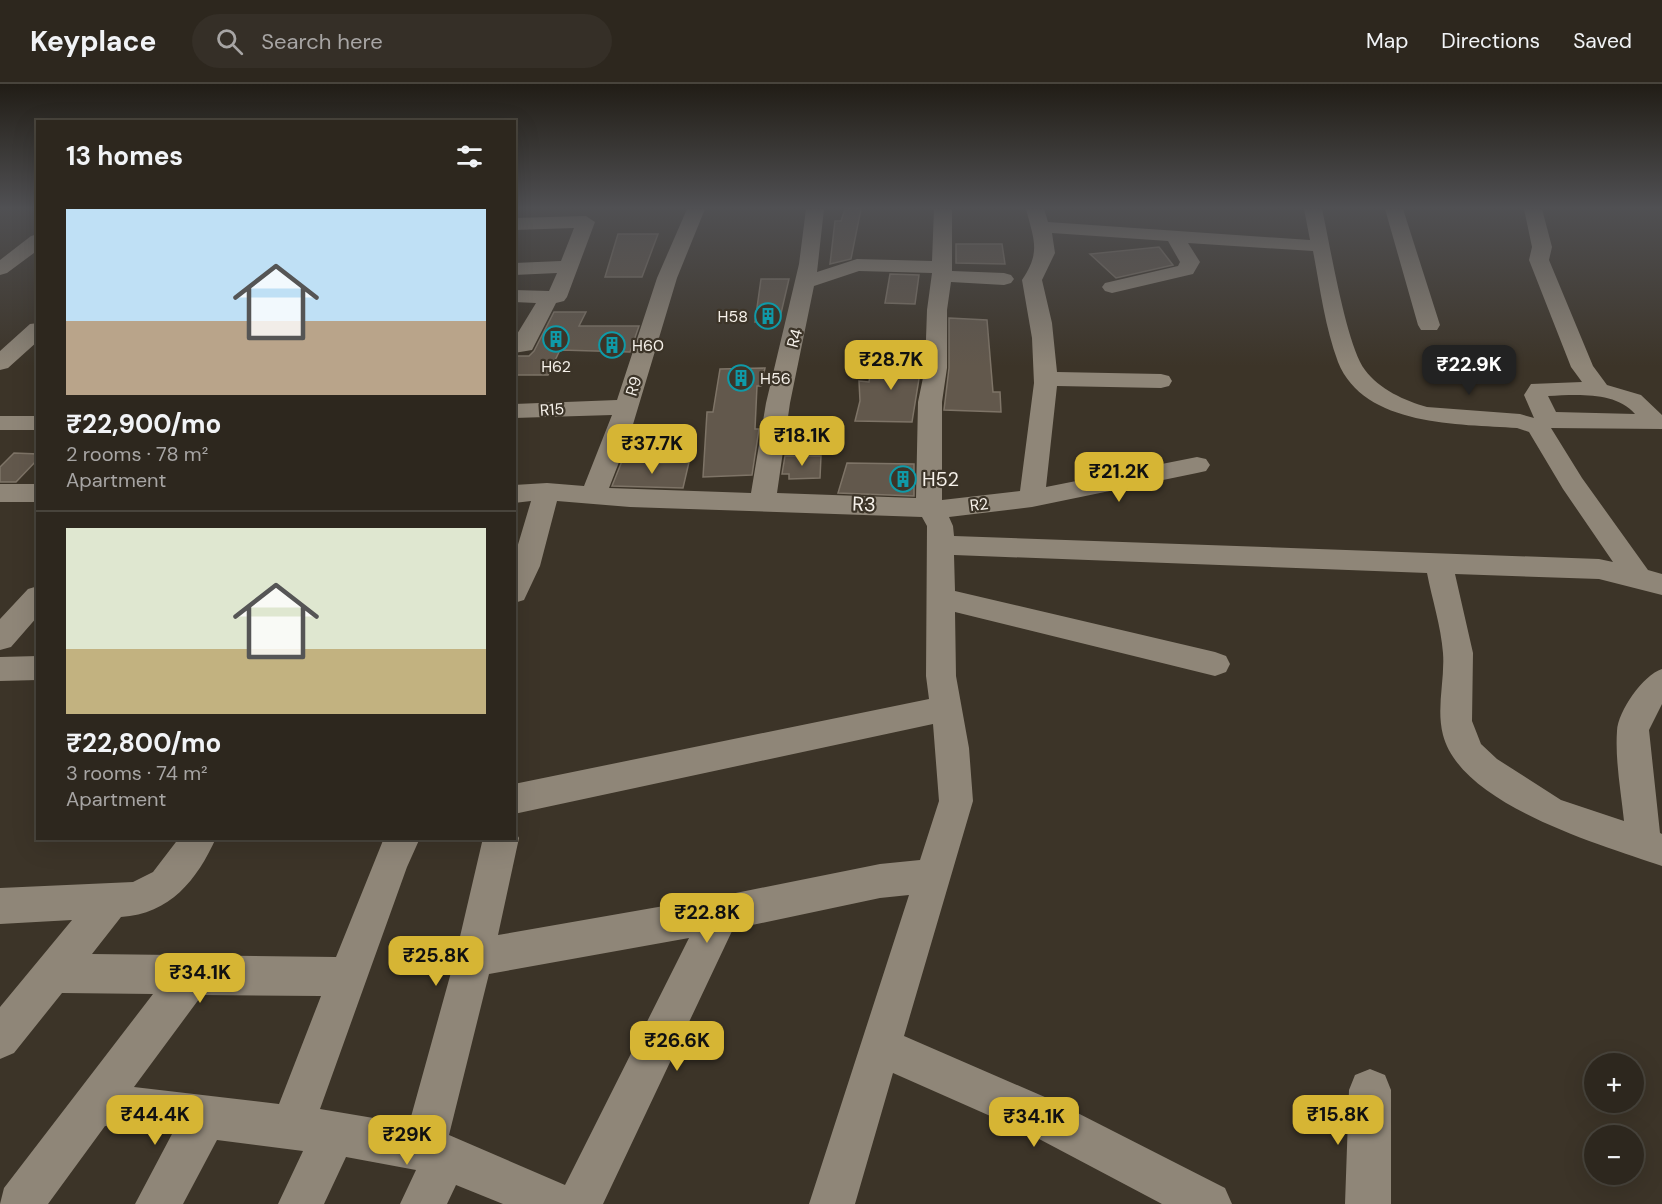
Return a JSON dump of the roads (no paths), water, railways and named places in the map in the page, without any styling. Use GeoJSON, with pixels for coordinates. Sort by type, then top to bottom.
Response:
{"type":"FeatureCollection","features":[{"type":"Feature","properties":{"kind":"street"},"geometry":{"type":"LineString","coordinates":[[516,296],[556,297],[572,261]]}},
{"type":"Feature","properties":{"kind":"street","name":"R9"},"geometry":{"type":"LineString","coordinates":[[593,495],[626,407],[675,261]]}},
{"type":"Feature","properties":{"kind":"street","name":"R4"},"geometry":{"type":"LineString","coordinates":[[763,502],[786,365],[796,334],[803,283],[809,261]]}},
{"type":"Feature","properties":{"kind":"street"},"geometry":{"type":"LineString","coordinates":[[832,1204],[956,801],[957,780],[941,676],[940,526],[929,504],[930,402],[936,368],[937,310],[942,261]]}},
{"type":"Feature","properties":{"kind":"street"},"geometry":{"type":"LineString","coordinates":[[1032,498],[1034,464],[1045,398],[1045,344],[1039,302],[1032,280],[1043,265],[1043,261]]}},
{"type":"Feature","properties":{"kind":"street"},"geometry":{"type":"LineString","coordinates":[[1112,287],[1186,270],[1190,261]]}},
{"type":"Feature","properties":{"kind":"street"},"geometry":{"type":"LineString","coordinates":[[1324,261],[1339,329],[1350,364],[1370,389],[1404,408],[1427,414],[1542,423],[1657,421]]}},
{"type":"Feature","properties":{"kind":"street"},"geometry":{"type":"LineString","coordinates":[[1410,261],[1429,324]]}},
{"type":"Feature","properties":{"kind":"street"},"geometry":{"type":"LineString","coordinates":[[1540,261],[1582,367],[1600,392]]}},
{"type":"Feature","properties":{"kind":"street"},"geometry":{"type":"LineString","coordinates":[[516,269],[570,266]]}},
{"type":"Feature","properties":{"kind":"street"},"geometry":{"type":"LineString","coordinates":[[803,283],[857,266],[1004,279]]}},
{"type":"Feature","properties":{"kind":"street"},"geometry":{"type":"LineString","coordinates":[[516,346],[524,345],[530,338],[549,297]]}},
{"type":"Feature","properties":{"kind":"street"},"geometry":{"type":"LineString","coordinates":[[4,355],[36,330]]}},
{"type":"Feature","properties":{"kind":"street"},"geometry":{"type":"LineString","coordinates":[[4,355],[36,352]]}},
{"type":"Feature","properties":{"kind":"street"},"geometry":{"type":"LineString","coordinates":[[1044,379],[1161,381]]}},
{"type":"Feature","properties":{"kind":"street"},"geometry":{"type":"LineString","coordinates":[[1650,581],[1572,483],[1542,423],[1536,395],[1539,389],[1600,392],[1634,400],[1657,421]]}},
{"type":"Feature","properties":{"kind":"street","name":"R15"},"geometry":{"type":"LineString","coordinates":[[516,411],[626,407]]}},
{"type":"Feature","properties":{"kind":"street"},"geometry":{"type":"LineString","coordinates":[[0,423],[36,423]]}},
{"type":"Feature","properties":{"kind":"street","name":"R2"},"geometry":{"type":"LineString","coordinates":[[932,510],[1032,498],[1197,465]]}},
{"type":"Feature","properties":{"kind":"street"},"geometry":{"type":"LineString","coordinates":[[516,588],[526,566],[547,492]]}},
{"type":"Feature","properties":{"kind":"street","name":"R3"},"geometry":{"type":"LineString","coordinates":[[516,494],[547,492],[630,498],[868,504],[932,510]]}},
{"type":"Feature","properties":{"kind":"street"},"geometry":{"type":"LineString","coordinates":[[0,493],[36,493]]}},
{"type":"Feature","properties":{"kind":"street"},"geometry":{"type":"LineString","coordinates":[[941,545],[1599,569],[1650,581]]}},
{"type":"Feature","properties":{"kind":"street"},"geometry":{"type":"LineString","coordinates":[[1439,564],[1458,653],[1456,721],[1460,738],[1468,754],[1485,769],[1550,811],[1653,847],[1633,730],[1641,709],[1662,681]]}},
{"type":"Feature","properties":{"kind":"street"},"geometry":{"type":"LineString","coordinates":[[941,598],[1215,664]]}},
{"type":"Feature","properties":{"kind":"street"},"geometry":{"type":"LineString","coordinates":[[0,639],[20,609]]}},
{"type":"Feature","properties":{"kind":"street"},"geometry":{"type":"LineString","coordinates":[[0,669],[36,668]]}},
{"type":"Feature","properties":{"kind":"street"},"geometry":{"type":"LineString","coordinates":[[516,799],[946,708]]}},
{"type":"Feature","properties":{"kind":"street"},"geometry":{"type":"LineString","coordinates":[[0,906],[112,900],[152,894],[166,886],[198,840]]}},
{"type":"Feature","properties":{"kind":"street"},"geometry":{"type":"LineString","coordinates":[[292,1128],[390,863],[401,840]]}},
{"type":"Feature","properties":{"kind":"street"},"geometry":{"type":"LineString","coordinates":[[423,1204],[501,840]]}},
{"type":"Feature","properties":{"kind":"street"},"geometry":{"type":"LineString","coordinates":[[474,958],[720,914],[880,881],[934,876]]}},
{"type":"Feature","properties":{"kind":"street"},"geometry":{"type":"LineString","coordinates":[[0,1039],[112,900]]}},
{"type":"Feature","properties":{"kind":"street"},"geometry":{"type":"LineString","coordinates":[[579,1204],[720,914]]}},
{"type":"Feature","properties":{"kind":"street"},"geometry":{"type":"LineString","coordinates":[[53,973],[348,977]]}},
{"type":"Feature","properties":{"kind":"street"},"geometry":{"type":"LineString","coordinates":[[0,1198],[20,1204],[192,975]]}},
{"type":"Feature","properties":{"kind":"street"},"geometry":{"type":"LineString","coordinates":[[880,1047],[1039,1116],[1209,1204]]}},
{"type":"Feature","properties":{"kind":"street"},"geometry":{"type":"LineString","coordinates":[[1368,1204],[1370,1090]]}},
{"type":"Feature","properties":{"kind":"street"},"geometry":{"type":"LineString","coordinates":[[94,1103],[335,1133],[435,1152],[557,1204]]}},
{"type":"Feature","properties":{"kind":"street"},"geometry":{"type":"LineString","coordinates":[[158,1204],[206,1117]]}},
{"type":"Feature","properties":{"kind":"street"},"geometry":{"type":"LineString","coordinates":[[301,1204],[335,1133]]}},
{"type":"Feature","properties":{"kind":"place","name":"H58"},"geometry":{"type":"Point","coordinates":[768,316]}},
{"type":"Feature","properties":{"kind":"place","name":"H62"},"geometry":{"type":"Point","coordinates":[556,339]}},
{"type":"Feature","properties":{"kind":"place","name":"H60"},"geometry":{"type":"Point","coordinates":[612,345]}},
{"type":"Feature","properties":{"kind":"place","name":"H56"},"geometry":{"type":"Point","coordinates":[741,378]}},
{"type":"Feature","properties":{"kind":"place","name":"H52"},"geometry":{"type":"Point","coordinates":[903,479]}}]}
